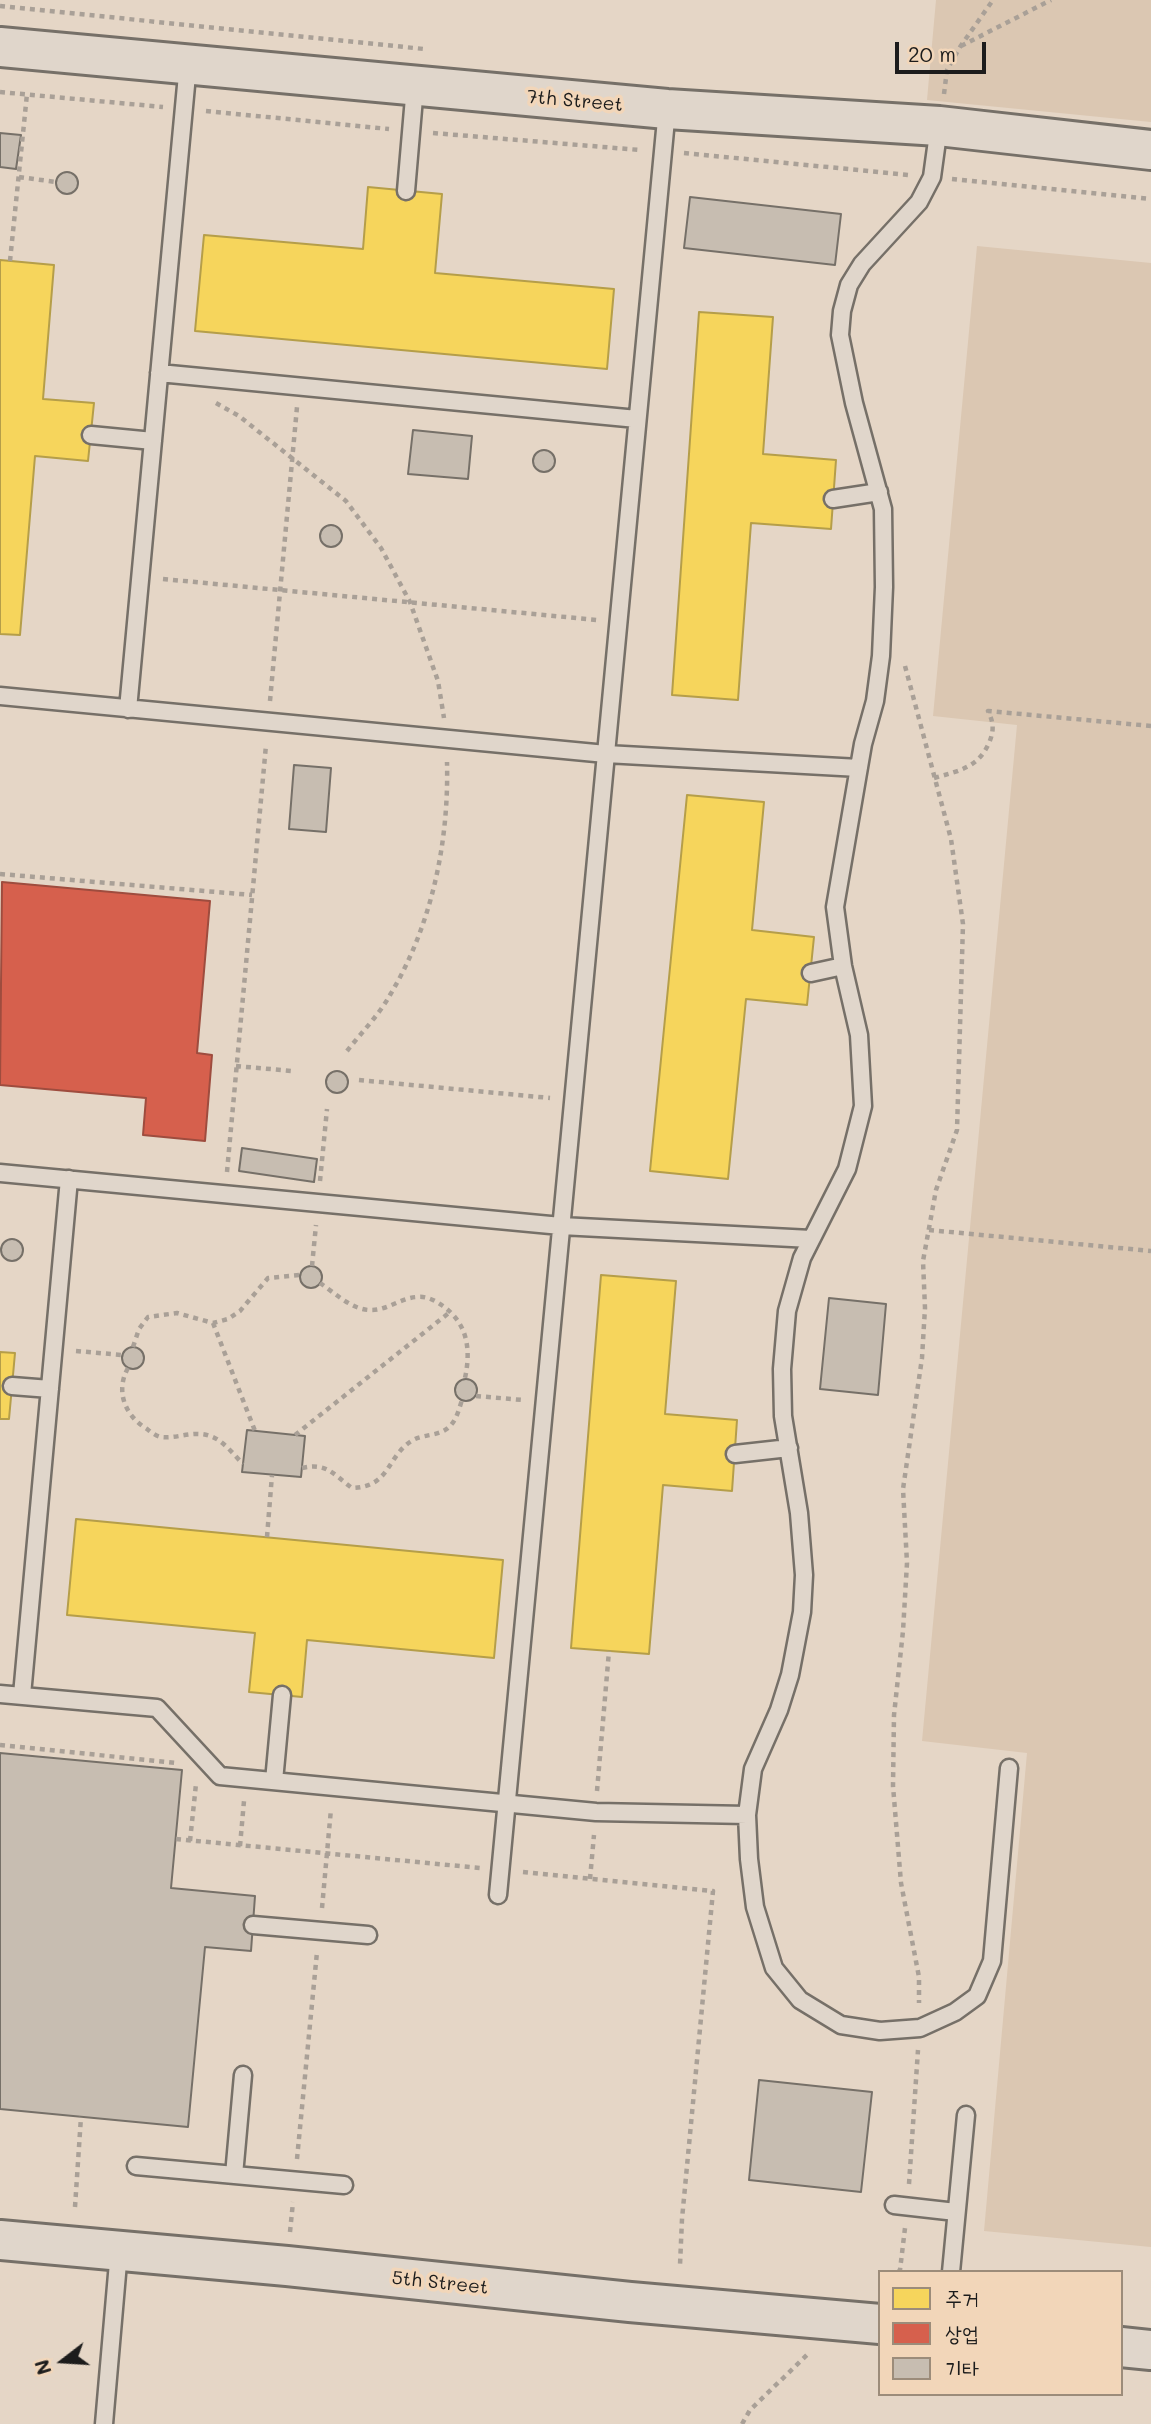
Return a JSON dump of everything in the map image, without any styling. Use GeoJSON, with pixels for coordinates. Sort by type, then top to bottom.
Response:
{"type":"FeatureCollection","features":[{"type":"Feature","properties":{"kind":"street","name":"7th Street"},"geometry":{"type":"LineString","coordinates":[[0,47],[667,110],[939,126],[1151,150]]}},
{"type":"Feature","properties":{"kind":"street","name":"5th Street"},"geometry":{"type":"LineString","coordinates":[[0,2240],[878,2324]]}},
{"type":"Feature","properties":{"kind":"street"},"geometry":{"type":"LineString","coordinates":[[1123,2347],[1151,2350]]}},
{"type":"Feature","properties":{"kind":"lane"},"geometry":{"type":"LineString","coordinates":[[128,709],[188,64]]}},
{"type":"Feature","properties":{"kind":"lane"},"geometry":{"type":"LineString","coordinates":[[406,191],[415,86]]}},
{"type":"Feature","properties":{"kind":"lane"},"geometry":{"type":"LineString","coordinates":[[498,1895],[667,110]]}},
{"type":"Feature","properties":{"kind":"lane"},"geometry":{"type":"LineString","coordinates":[[939,126],[932,177],[919,202],[862,264],[849,285],[842,311],[840,335],[883,509],[881,656],[875,701],[859,768],[835,908],[859,1035],[863,1106],[847,1169],[802,1258],[787,1311],[783,1416],[799,1513],[804,1575],[802,1612],[790,1675],[779,1710],[753,1769],[747,1815],[748,1859],[755,1907],[774,1968],[800,2000],[841,2025],[880,2031],[920,2028],[955,2012],[977,1996],[992,1961],[1009,1768]]}},
{"type":"Feature","properties":{"kind":"lane"},"geometry":{"type":"LineString","coordinates":[[159,373],[638,419]]}},
{"type":"Feature","properties":{"kind":"lane"},"geometry":{"type":"LineString","coordinates":[[91,435],[153,441]]}},
{"type":"Feature","properties":{"kind":"lane"},"geometry":{"type":"LineString","coordinates":[[833,499],[879,492]]}},
{"type":"Feature","properties":{"kind":"lane"},"geometry":{"type":"LineString","coordinates":[[0,696],[606,754],[859,768]]}},
{"type":"Feature","properties":{"kind":"lane"},"geometry":{"type":"LineString","coordinates":[[811,973],[844,966]]}},
{"type":"Feature","properties":{"kind":"lane"},"geometry":{"type":"LineString","coordinates":[[0,1172],[561,1226],[811,1239]]}},
{"type":"Feature","properties":{"kind":"lane"},"geometry":{"type":"LineString","coordinates":[[22,1695],[69,1179]]}},
{"type":"Feature","properties":{"kind":"lane"},"geometry":{"type":"LineString","coordinates":[[12,1386],[50,1389]]}},
{"type":"Feature","properties":{"kind":"lane"},"geometry":{"type":"LineString","coordinates":[[735,1454],[789,1448]]}},
{"type":"Feature","properties":{"kind":"lane"},"geometry":{"type":"LineString","coordinates":[[0,1693],[157,1707],[220,1776],[596,1812],[747,1815]]}},
{"type":"Feature","properties":{"kind":"lane"},"geometry":{"type":"LineString","coordinates":[[274,1781],[282,1695]]}},
{"type":"Feature","properties":{"kind":"lane"},"geometry":{"type":"LineString","coordinates":[[253,1925],[368,1935]]}},
{"type":"Feature","properties":{"kind":"lane"},"geometry":{"type":"LineString","coordinates":[[234,2175],[243,2075]]}},
{"type":"Feature","properties":{"kind":"lane"},"geometry":{"type":"LineString","coordinates":[[951,2270],[966,2115]]}},
{"type":"Feature","properties":{"kind":"lane"},"geometry":{"type":"LineString","coordinates":[[136,2166],[344,2185]]}},
{"type":"Feature","properties":{"kind":"lane"},"geometry":{"type":"LineString","coordinates":[[900,2206],[956,2212]]}},
{"type":"Feature","properties":{"kind":"lane"},"geometry":{"type":"LineString","coordinates":[[104,2424],[119,2251]]}},
{"type":"Feature","properties":{"kind":"path"},"geometry":{"type":"LineString","coordinates":[[939,126],[947,70],[993,0]]}},
{"type":"Feature","properties":{"kind":"path"},"geometry":{"type":"LineString","coordinates":[[960,47],[1051,0]]}},
{"type":"Feature","properties":{"kind":"path"},"geometry":{"type":"LineString","coordinates":[[0,92],[411,131],[663,151],[1151,199]]}},
{"type":"Feature","properties":{"kind":"path"},"geometry":{"type":"LineString","coordinates":[[10,261],[27,94]]}},
{"type":"Feature","properties":{"kind":"path"},"geometry":{"type":"LineString","coordinates":[[19,177],[56,182]]}},
{"type":"Feature","properties":{"kind":"path"},"geometry":{"type":"LineString","coordinates":[[225,1194],[299,387]]}},
{"type":"Feature","properties":{"kind":"path"},"geometry":{"type":"LineString","coordinates":[[210,400],[239,416],[293,456],[346,501],[381,548],[410,602],[438,681],[447,739],[448,791],[441,855],[419,937],[389,997],[347,1051]]}},
{"type":"Feature","properties":{"kind":"path"},"geometry":{"type":"LineString","coordinates":[[140,577],[619,622]]}},
{"type":"Feature","properties":{"kind":"path"},"geometry":{"type":"LineString","coordinates":[[900,2270],[900,2206],[920,2028],[919,1978],[901,1883],[893,1786],[894,1715],[907,1563],[902,1489],[922,1358],[925,1308],[923,1261],[936,1190],[957,1130],[963,924],[951,839],[904,664]]}},
{"type":"Feature","properties":{"kind":"path"},"geometry":{"type":"LineString","coordinates":[[934,778],[970,767],[983,756],[992,735],[993,722],[988,711],[1151,726]]}},
{"type":"Feature","properties":{"kind":"path"},"geometry":{"type":"LineString","coordinates":[[0,874],[252,895]]}},
{"type":"Feature","properties":{"kind":"path"},"geometry":{"type":"LineString","coordinates":[[236,1066],[292,1071]]}},
{"type":"Feature","properties":{"kind":"path"},"geometry":{"type":"LineString","coordinates":[[359,1080],[573,1100]]}},
{"type":"Feature","properties":{"kind":"path"},"geometry":{"type":"LineString","coordinates":[[929,1230],[1151,1251]]}},
{"type":"Feature","properties":{"kind":"path"},"geometry":{"type":"LineString","coordinates":[[133,1347],[139,1329],[148,1317],[177,1312],[213,1323],[228,1319],[240,1311],[268,1278],[300,1275]]}},
{"type":"Feature","properties":{"kind":"path"},"geometry":{"type":"LineString","coordinates":[[320,1283],[358,1309],[373,1311],[406,1298],[422,1296],[435,1301],[450,1312],[462,1326],[469,1360],[465,1378]]}},
{"type":"Feature","properties":{"kind":"path"},"geometry":{"type":"LineString","coordinates":[[295,1435],[450,1312]]}},
{"type":"Feature","properties":{"kind":"path"},"geometry":{"type":"LineString","coordinates":[[213,1323],[255,1431]]}},
{"type":"Feature","properties":{"kind":"path"},"geometry":{"type":"LineString","coordinates":[[54,1349],[122,1355]]}},
{"type":"Feature","properties":{"kind":"path"},"geometry":{"type":"LineString","coordinates":[[128,1368],[124,1376],[123,1401],[130,1415],[143,1427],[159,1437],[198,1433],[214,1436],[243,1464]]}},
{"type":"Feature","properties":{"kind":"path"},"geometry":{"type":"LineString","coordinates":[[476,1395],[545,1402]]}},
{"type":"Feature","properties":{"kind":"path"},"geometry":{"type":"LineString","coordinates":[[302,1468],[320,1467],[332,1471],[352,1488],[366,1488],[381,1479],[402,1449],[416,1438],[431,1436],[449,1428],[462,1400]]}},
{"type":"Feature","properties":{"kind":"path"},"geometry":{"type":"LineString","coordinates":[[267,1537],[272,1475]]}},
{"type":"Feature","properties":{"kind":"path"},"geometry":{"type":"LineString","coordinates":[[590,1879],[609,1651]]}},
{"type":"Feature","properties":{"kind":"path"},"geometry":{"type":"LineString","coordinates":[[0,1745],[183,1763]]}},
{"type":"Feature","properties":{"kind":"path"},"geometry":{"type":"LineString","coordinates":[[190,1841],[196,1777]]}},
{"type":"Feature","properties":{"kind":"path"},"geometry":{"type":"LineString","coordinates":[[240,1846],[246,1779]]}},
{"type":"Feature","properties":{"kind":"path"},"geometry":{"type":"LineString","coordinates":[[287,2266],[333,1787]]}},
{"type":"Feature","properties":{"kind":"path"},"geometry":{"type":"LineString","coordinates":[[176,1839],[713,1891],[680,2265]]}},
{"type":"Feature","properties":{"kind":"path"},"geometry":{"type":"LineString","coordinates":[[75,2207],[81,2117]]}},
{"type":"Feature","properties":{"kind":"shaded area"},"geometry":{"type":"Polygon","coordinates":[[[936,0],[1151,0],[1151,122],[927,100],[936,0]]]}},
{"type":"Feature","properties":{"kind":"shaded area"},"geometry":{"type":"Polygon","coordinates":[[[977,246],[1151,263],[1151,2247],[984,2231],[1027,1753],[922,1741],[1017,725],[933,716],[977,246]]]}},
{"type":"Feature","properties":{"kind":"building: 주거"},"geometry":{"type":"Polygon","coordinates":[[[368,187],[442,194],[435,273],[614,289],[607,369],[195,331],[204,235],[363,249],[368,187]]]}},
{"type":"Feature","properties":{"kind":"building: 주거"},"geometry":{"type":"Polygon","coordinates":[[[0,260],[54,265],[43,399],[94,403],[88,461],[35,456],[20,635],[0,634],[0,260]]]}},
{"type":"Feature","properties":{"kind":"building: 주거"},"geometry":{"type":"Polygon","coordinates":[[[699,312],[773,317],[763,454],[836,460],[831,529],[751,523],[738,700],[672,695],[699,312]]]}},
{"type":"Feature","properties":{"kind":"building: 주거"},"geometry":{"type":"Polygon","coordinates":[[[687,795],[764,802],[752,930],[814,937],[807,1005],[746,999],[728,1179],[650,1171],[687,795]]]}},
{"type":"Feature","properties":{"kind":"building: 주거"},"geometry":{"type":"Polygon","coordinates":[[[601,1275],[676,1281],[665,1414],[737,1420],[732,1491],[663,1485],[649,1654],[571,1648],[601,1275]]]}},
{"type":"Feature","properties":{"kind":"building: 주거"},"geometry":{"type":"Polygon","coordinates":[[[0,1352],[15,1353],[9,1419],[0,1419],[0,1352]]]}},
{"type":"Feature","properties":{"kind":"building: 주거"},"geometry":{"type":"Polygon","coordinates":[[[76,1519],[503,1560],[494,1658],[307,1640],[302,1697],[249,1692],[255,1633],[67,1615],[76,1519]]]}},
{"type":"Feature","properties":{"kind":"building: 상업"},"geometry":{"type":"Polygon","coordinates":[[[2,882],[210,901],[197,1053],[212,1055],[205,1141],[143,1135],[146,1098],[0,1085],[2,882]]]}},
{"type":"Feature","properties":{"kind":"building: 기타"},"geometry":{"type":"Polygon","coordinates":[[[0,133],[21,135],[16,169],[0,167],[0,133]]]}},
{"type":"Feature","properties":{"kind":"building: 기타"},"geometry":{"type":"Polygon","coordinates":[[[67,172],[75,175],[78,183],[75,191],[67,194],[59,191],[56,183],[59,175],[67,172]]]}},
{"type":"Feature","properties":{"kind":"building: 기타"},"geometry":{"type":"Polygon","coordinates":[[[690,197],[841,214],[835,265],[684,248],[690,197]]]}},
{"type":"Feature","properties":{"kind":"building: 기타"},"geometry":{"type":"Polygon","coordinates":[[[413,430],[472,436],[468,479],[408,474],[413,430]]]}},
{"type":"Feature","properties":{"kind":"building: 기타"},"geometry":{"type":"Polygon","coordinates":[[[544,450],[552,453],[555,461],[552,469],[544,472],[536,469],[533,461],[536,453],[544,450]]]}},
{"type":"Feature","properties":{"kind":"building: 기타"},"geometry":{"type":"Polygon","coordinates":[[[331,525],[339,528],[342,536],[339,544],[331,547],[323,544],[320,536],[323,528],[331,525]]]}},
{"type":"Feature","properties":{"kind":"building: 기타"},"geometry":{"type":"Polygon","coordinates":[[[294,765],[331,768],[326,832],[289,829],[294,765]]]}},
{"type":"Feature","properties":{"kind":"building: 기타"},"geometry":{"type":"Polygon","coordinates":[[[337,1071],[345,1074],[348,1082],[345,1090],[337,1093],[329,1090],[326,1082],[329,1074],[337,1071]]]}},
{"type":"Feature","properties":{"kind":"building: 기타"},"geometry":{"type":"Polygon","coordinates":[[[242,1148],[317,1159],[314,1182],[239,1171],[242,1148]]]}},
{"type":"Feature","properties":{"kind":"building: 기타"},"geometry":{"type":"Polygon","coordinates":[[[12,1239],[20,1242],[23,1250],[20,1258],[12,1261],[4,1258],[1,1250],[4,1242],[12,1239]]]}},
{"type":"Feature","properties":{"kind":"building: 기타"},"geometry":{"type":"Polygon","coordinates":[[[311,1266],[319,1269],[322,1277],[319,1285],[311,1288],[303,1285],[300,1277],[303,1269],[311,1266]]]}},
{"type":"Feature","properties":{"kind":"building: 기타"},"geometry":{"type":"Polygon","coordinates":[[[829,1298],[886,1304],[878,1395],[820,1389],[829,1298]]]}},
{"type":"Feature","properties":{"kind":"building: 기타"},"geometry":{"type":"Polygon","coordinates":[[[133,1347],[141,1350],[144,1358],[141,1366],[133,1369],[125,1366],[122,1358],[125,1350],[133,1347]]]}},
{"type":"Feature","properties":{"kind":"building: 기타"},"geometry":{"type":"Polygon","coordinates":[[[466,1379],[474,1382],[477,1390],[474,1398],[466,1401],[458,1398],[455,1390],[458,1382],[466,1379]]]}},
{"type":"Feature","properties":{"kind":"building: 기타"},"geometry":{"type":"Polygon","coordinates":[[[247,1430],[305,1436],[301,1477],[242,1472],[247,1430]]]}},
{"type":"Feature","properties":{"kind":"building: 기타"},"geometry":{"type":"Polygon","coordinates":[[[0,1753],[182,1770],[171,1888],[255,1896],[251,1951],[205,1947],[188,2127],[0,2109],[0,1753]]]}},
{"type":"Feature","properties":{"kind":"building: 기타"},"geometry":{"type":"Polygon","coordinates":[[[759,2080],[872,2092],[861,2192],[749,2180],[759,2080]]]}}]}
